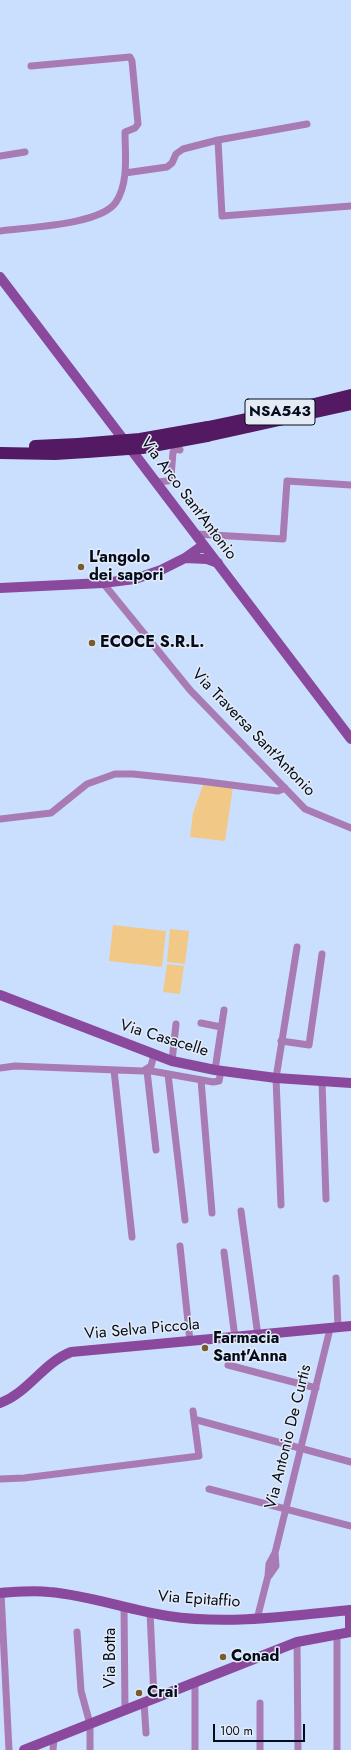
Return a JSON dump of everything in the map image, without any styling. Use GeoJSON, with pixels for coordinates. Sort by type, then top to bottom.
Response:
{"type":"FeatureCollection","features":[{"type":"Feature","properties":{"kind":"highway","name":"NSA543"},"geometry":{"type":"LineString","coordinates":[[208,431],[351,395]]}},
{"type":"Feature","properties":{"kind":"highway","name":"NSA543"},"geometry":{"type":"LineString","coordinates":[[208,431],[351,404]]}},
{"type":"Feature","properties":{"kind":"highway"},"geometry":{"type":"LineString","coordinates":[[7,449],[140,439],[208,431]]}},
{"type":"Feature","properties":{"kind":"highway"},"geometry":{"type":"LineString","coordinates":[[7,449],[87,452],[142,448],[208,431]]}},
{"type":"Feature","properties":{"kind":"street"},"geometry":{"type":"LineString","coordinates":[[0,231],[93,218],[106,212],[116,202],[121,192],[125,173],[125,132],[135,128],[138,124],[132,61],[130,58],[31,66]]}},
{"type":"Feature","properties":{"kind":"street"},"geometry":{"type":"LineString","coordinates":[[125,173],[167,167],[172,164],[176,154],[183,149],[218,140],[306,124]]}},
{"type":"Feature","properties":{"kind":"street"},"geometry":{"type":"LineString","coordinates":[[218,140],[222,216],[351,206]]}},
{"type":"Feature","properties":{"kind":"street"},"geometry":{"type":"LineString","coordinates":[[0,156],[25,152]]}},
{"type":"Feature","properties":{"kind":"street","name":"Via Arco Sant'Antonio"},"geometry":{"type":"LineString","coordinates":[[0,277],[351,739]]}},
{"type":"Feature","properties":{"kind":"street"},"geometry":{"type":"LineString","coordinates":[[156,482],[168,481],[171,477],[173,452],[176,449],[180,450]]}},
{"type":"Feature","properties":{"kind":"street"},"geometry":{"type":"LineString","coordinates":[[185,558],[193,544],[194,532],[283,539],[287,481],[351,485]]}},
{"type":"Feature","properties":{"kind":"street"},"geometry":{"type":"LineString","coordinates":[[0,588],[104,583],[135,579],[149,575],[185,558],[199,548],[206,548]]}},
{"type":"Feature","properties":{"kind":"street"},"geometry":{"type":"LineString","coordinates":[[185,558],[207,559],[218,563]]}},
{"type":"Feature","properties":{"kind":"street","name":"Via Traversa Sant'Antonio"},"geometry":{"type":"LineString","coordinates":[[104,583],[190,690],[305,809],[351,828]]}},
{"type":"Feature","properties":{"kind":"street"},"geometry":{"type":"LineString","coordinates":[[0,819],[51,813],[87,784],[115,774],[132,774],[200,781],[278,791],[285,788]]}},
{"type":"Feature","properties":{"kind":"street"},"geometry":{"type":"LineString","coordinates":[[281,1205],[276,1078],[297,947]]}},
{"type":"Feature","properties":{"kind":"street"},"geometry":{"type":"LineString","coordinates":[[281,1041],[309,1045],[322,954]]}},
{"type":"Feature","properties":{"kind":"street","name":"Via Casacelle"},"geometry":{"type":"LineString","coordinates":[[0,995],[172,1061],[218,1071],[276,1078],[351,1083]]}},
{"type":"Feature","properties":{"kind":"street"},"geometry":{"type":"LineString","coordinates":[[0,1068],[15,1066],[147,1071],[218,1082],[221,1027],[224,1010]]}},
{"type":"Feature","properties":{"kind":"street"},"geometry":{"type":"LineString","coordinates":[[201,1023],[221,1027]]}},
{"type":"Feature","properties":{"kind":"street"},"geometry":{"type":"LineString","coordinates":[[172,1061],[176,1024]]}},
{"type":"Feature","properties":{"kind":"street"},"geometry":{"type":"LineString","coordinates":[[154,1055],[151,1066],[147,1071],[156,1150]]}},
{"type":"Feature","properties":{"kind":"street"},"geometry":{"type":"LineString","coordinates":[[114,1070],[132,1237]]}},
{"type":"Feature","properties":{"kind":"street"},"geometry":{"type":"LineString","coordinates":[[168,1074],[185,1220]]}},
{"type":"Feature","properties":{"kind":"street"},"geometry":{"type":"LineString","coordinates":[[201,1080],[212,1213]]}},
{"type":"Feature","properties":{"kind":"street"},"geometry":{"type":"LineString","coordinates":[[322,1082],[326,1199]]}},
{"type":"Feature","properties":{"kind":"street"},"geometry":{"type":"LineString","coordinates":[[241,1211],[258,1336]]}},
{"type":"Feature","properties":{"kind":"street"},"geometry":{"type":"LineString","coordinates":[[180,1246],[190,1341]]}},
{"type":"Feature","properties":{"kind":"street"},"geometry":{"type":"LineString","coordinates":[[224,1252],[235,1338]]}},
{"type":"Feature","properties":{"kind":"street","name":"Via Antonio De Curtis"},"geometry":{"type":"LineString","coordinates":[[257,1619],[268,1576],[269,1564],[275,1553],[300,1448],[334,1328],[336,1278]]}},
{"type":"Feature","properties":{"kind":"street","name":"Via Selva Piccola"},"geometry":{"type":"LineString","coordinates":[[0,1403],[15,1396],[51,1364],[71,1352],[258,1336],[351,1326]]}},
{"type":"Feature","properties":{"kind":"street"},"geometry":{"type":"LineString","coordinates":[[228,1365],[316,1388]]}},
{"type":"Feature","properties":{"kind":"street"},"geometry":{"type":"LineString","coordinates":[[0,1479],[24,1478],[199,1456],[193,1411]]}},
{"type":"Feature","properties":{"kind":"street"},"geometry":{"type":"LineString","coordinates":[[198,1420],[351,1462]]}},
{"type":"Feature","properties":{"kind":"street"},"geometry":{"type":"LineString","coordinates":[[209,1489],[351,1526]]}},
{"type":"Feature","properties":{"kind":"street","name":"Via Epitaffio"},"geometry":{"type":"LineString","coordinates":[[0,1593],[48,1592],[168,1616],[257,1619],[351,1610],[351,1632]]}},
{"type":"Feature","properties":{"kind":"street"},"geometry":{"type":"LineString","coordinates":[[0,1593],[9,1750]]}},
{"type":"Feature","properties":{"kind":"street","name":"Via Botta"},"geometry":{"type":"LineString","coordinates":[[124,1606],[125,1710]]}},
{"type":"Feature","properties":{"kind":"street"},"geometry":{"type":"LineString","coordinates":[[150,1612],[154,1698]]}},
{"type":"Feature","properties":{"kind":"street"},"geometry":{"type":"LineString","coordinates":[[77,1632],[81,1691],[90,1724],[90,1750]]}},
{"type":"Feature","properties":{"kind":"street"},"geometry":{"type":"LineString","coordinates":[[24,1750],[297,1642],[338,1633],[351,1632]]}},
{"type":"Feature","properties":{"kind":"street"},"geometry":{"type":"LineString","coordinates":[[336,1750],[338,1633]]}},
{"type":"Feature","properties":{"kind":"street"},"geometry":{"type":"LineString","coordinates":[[297,1642],[298,1750]]}},
{"type":"Feature","properties":{"kind":"street"},"geometry":{"type":"LineString","coordinates":[[195,1682],[195,1750]]}},
{"type":"Feature","properties":{"kind":"street"},"geometry":{"type":"LineString","coordinates":[[144,1702],[146,1733]]}},
{"type":"Feature","properties":{"kind":"street"},"geometry":{"type":"LineString","coordinates":[[260,1703],[260,1750]]}},
{"type":"Feature","properties":{"kind":"street"},"geometry":{"type":"LineString","coordinates":[[53,1750],[54,1739]]}},
{"type":"Feature","properties":{"kind":"shaded area"},"geometry":{"type":"Polygon","coordinates":[[[203,785],[233,787],[225,841],[190,837],[193,813],[203,785]]]}},
{"type":"Feature","properties":{"kind":"shaded area"},"geometry":{"type":"Polygon","coordinates":[[[113,925],[166,931],[162,967],[109,961],[113,925]]]}},
{"type":"Feature","properties":{"kind":"shaded area"},"geometry":{"type":"Polygon","coordinates":[[[170,929],[189,931],[185,964],[167,962],[170,929]]]}},
{"type":"Feature","properties":{"kind":"shaded area"},"geometry":{"type":"Polygon","coordinates":[[[167,964],[184,966],[180,994],[163,992],[167,964]]]}},
{"type":"Feature","properties":{"kind":"place","name":"L'angolo dei sapori"},"geometry":{"type":"Point","coordinates":[81,567]}},
{"type":"Feature","properties":{"kind":"place","name":"ECOCE S.R.L."},"geometry":{"type":"Point","coordinates":[92,643]}},
{"type":"Feature","properties":{"kind":"place","name":"Farmacia Sant'Anna"},"geometry":{"type":"Point","coordinates":[205,1348]}},
{"type":"Feature","properties":{"kind":"place","name":"Conad"},"geometry":{"type":"Point","coordinates":[223,1657]}},
{"type":"Feature","properties":{"kind":"place","name":"Crai"},"geometry":{"type":"Point","coordinates":[139,1693]}}]}
